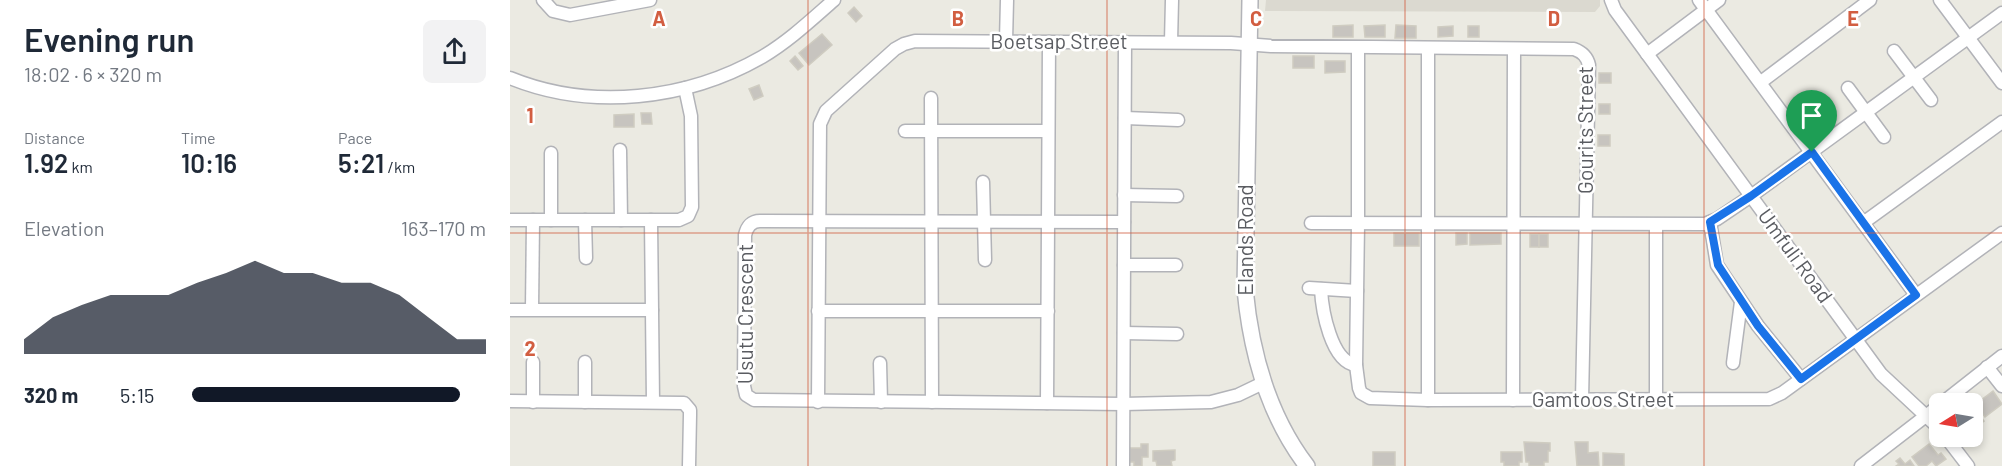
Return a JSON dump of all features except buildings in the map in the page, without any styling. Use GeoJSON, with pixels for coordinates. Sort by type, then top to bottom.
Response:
{"type":"FeatureCollection","features":[{"type":"Feature","properties":{"kind":"street"},"geometry":{"type":"LineString","coordinates":[[543,0],[553,11],[570,15],[650,0]]}},
{"type":"Feature","properties":{"kind":"street"},"geometry":{"type":"LineString","coordinates":[[510,78],[538,87],[587,96],[636,96],[685,88],[725,75],[763,56],[798,32],[834,0]]}},
{"type":"Feature","properties":{"kind":"street"},"geometry":{"type":"LineString","coordinates":[[1006,41],[1007,0]]}},
{"type":"Feature","properties":{"kind":"street"},"geometry":{"type":"LineString","coordinates":[[1171,42],[1172,0]]}},
{"type":"Feature","properties":{"kind":"street","name":"Elands Road"},"geometry":{"type":"LineString","coordinates":[[1250,0],[1245,289],[1251,337],[1263,383],[1281,424],[1307,466]]}},
{"type":"Feature","properties":{"kind":"street","name":"Umfuli Road"},"geometry":{"type":"LineString","coordinates":[[1611,0],[1615,10],[1881,374],[1929,418]]}},
{"type":"Feature","properties":{"kind":"street"},"geometry":{"type":"LineString","coordinates":[[1647,54],[1702,5],[1719,0]]}},
{"type":"Feature","properties":{"kind":"street"},"geometry":{"type":"LineString","coordinates":[[1761,82],[1870,0]]}},
{"type":"Feature","properties":{"kind":"street"},"geometry":{"type":"LineString","coordinates":[[1940,0],[2002,82]]}},
{"type":"Feature","properties":{"kind":"street"},"geometry":{"type":"LineString","coordinates":[[1702,5],[1916,295]]}},
{"type":"Feature","properties":{"kind":"street"},"geometry":{"type":"LineString","coordinates":[[1311,223],[1695,225],[1710,222],[1751,196],[2002,13]]}},
{"type":"Feature","properties":{"kind":"street","name":"Boetsap Street"},"geometry":{"type":"LineString","coordinates":[[818,402],[819,129],[826,111],[895,49],[915,41],[1249,44]]}},
{"type":"Feature","properties":{"kind":"street"},"geometry":{"type":"LineString","coordinates":[[1047,403],[1049,42]]}},
{"type":"Feature","properties":{"kind":"street"},"geometry":{"type":"LineString","coordinates":[[1122,466],[1125,42]]}},
{"type":"Feature","properties":{"kind":"street","name":"Gourits Street"},"geometry":{"type":"LineString","coordinates":[[1249,44],[1358,48],[1574,49],[1584,54],[1588,61],[1582,400]]}},
{"type":"Feature","properties":{"kind":"street","name":"Gamtoos Street"},"geometry":{"type":"LineString","coordinates":[[1358,48],[1359,224],[1356,365],[1359,388],[1365,397],[1428,400],[1769,399],[1782,393],[2002,233]]}},
{"type":"Feature","properties":{"kind":"street"},"geometry":{"type":"LineString","coordinates":[[1428,49],[1428,400]]}},
{"type":"Feature","properties":{"kind":"street"},"geometry":{"type":"LineString","coordinates":[[1513,399],[1514,49]]}},
{"type":"Feature","properties":{"kind":"street"},"geometry":{"type":"LineString","coordinates":[[1894,51],[1931,100]]}},
{"type":"Feature","properties":{"kind":"street"},"geometry":{"type":"LineString","coordinates":[[510,220],[682,220],[691,212],[691,116],[685,88]]}},
{"type":"Feature","properties":{"kind":"street"},"geometry":{"type":"LineString","coordinates":[[1848,88],[1884,137]]}},
{"type":"Feature","properties":{"kind":"street"},"geometry":{"type":"LineString","coordinates":[[931,98],[932,402]]}},
{"type":"Feature","properties":{"kind":"street"},"geometry":{"type":"LineString","coordinates":[[1125,118],[1178,120]]}},
{"type":"Feature","properties":{"kind":"street"},"geometry":{"type":"LineString","coordinates":[[1863,223],[2002,122]]}},
{"type":"Feature","properties":{"kind":"street"},"geometry":{"type":"LineString","coordinates":[[905,131],[1048,131]]}},
{"type":"Feature","properties":{"kind":"street"},"geometry":{"type":"LineString","coordinates":[[620,150],[621,220]]}},
{"type":"Feature","properties":{"kind":"street"},"geometry":{"type":"LineString","coordinates":[[551,153],[551,220]]}},
{"type":"Feature","properties":{"kind":"street"},"geometry":{"type":"LineString","coordinates":[[983,182],[985,260]]}},
{"type":"Feature","properties":{"kind":"street"},"geometry":{"type":"LineString","coordinates":[[1124,195],[1177,196]]}},
{"type":"Feature","properties":{"kind":"street"},"geometry":{"type":"LineString","coordinates":[[532,220],[532,309]]}},
{"type":"Feature","properties":{"kind":"street"},"geometry":{"type":"LineString","coordinates":[[585,220],[586,258]]}},
{"type":"Feature","properties":{"kind":"street"},"geometry":{"type":"LineString","coordinates":[[651,220],[653,402]]}},
{"type":"Feature","properties":{"kind":"street","name":"Usutu Crescent"},"geometry":{"type":"LineString","coordinates":[[1124,222],[756,221],[746,231],[744,386],[746,395],[754,400],[818,402],[1123,404],[1211,402],[1238,395],[1263,383]]}},
{"type":"Feature","properties":{"kind":"street"},"geometry":{"type":"LineString","coordinates":[[1710,222],[1718,265],[1741,302],[1801,379]]}},
{"type":"Feature","properties":{"kind":"street"},"geometry":{"type":"LineString","coordinates":[[1656,225],[1656,400]]}},
{"type":"Feature","properties":{"kind":"street"},"geometry":{"type":"LineString","coordinates":[[1124,265],[1176,265]]}},
{"type":"Feature","properties":{"kind":"street"},"geometry":{"type":"LineString","coordinates":[[1356,365],[1347,362],[1341,355],[1326,326],[1315,289],[1357,291]]}},
{"type":"Feature","properties":{"kind":"street"},"geometry":{"type":"LineString","coordinates":[[1733,363],[1741,302]]}},
{"type":"Feature","properties":{"kind":"street"},"geometry":{"type":"LineString","coordinates":[[510,309],[652,310]]}},
{"type":"Feature","properties":{"kind":"street"},"geometry":{"type":"LineString","coordinates":[[818,311],[1048,311]]}},
{"type":"Feature","properties":{"kind":"street"},"geometry":{"type":"LineString","coordinates":[[1124,333],[1177,334]]}},
{"type":"Feature","properties":{"kind":"street"},"geometry":{"type":"LineString","coordinates":[[1955,393],[2002,356]]}},
{"type":"Feature","properties":{"kind":"street"},"geometry":{"type":"LineString","coordinates":[[533,362],[533,402]]}},
{"type":"Feature","properties":{"kind":"street"},"geometry":{"type":"LineString","coordinates":[[585,362],[585,402]]}},
{"type":"Feature","properties":{"kind":"street"},"geometry":{"type":"LineString","coordinates":[[880,363],[881,402]]}},
{"type":"Feature","properties":{"kind":"street"},"geometry":{"type":"LineString","coordinates":[[1988,368],[2002,386]]}},
{"type":"Feature","properties":{"kind":"street"},"geometry":{"type":"LineString","coordinates":[[510,401],[680,402],[687,406],[690,415],[689,466]]}},
{"type":"Feature","properties":{"kind":"street"},"geometry":{"type":"LineString","coordinates":[[1868,464],[1929,413]]}},
{"type":"Feature","properties":{"kind":"street"},"geometry":{"type":"LineString","coordinates":[[1953,447],[1968,466]]}},
{"type":"Feature","properties":{"kind":"shaded area"},"geometry":{"type":"Polygon","coordinates":[[[1266,0],[1600,0],[1600,6],[1595,12],[1265,11],[1266,0]]]}},
{"type":"Feature","properties":{"kind":"route"},"geometry":{"type":"LineString","coordinates":[[1812,152],[1916,295],[1801,379],[1758,326],[1718,265],[1714,254],[1710,222],[1812,152]]}}]}
